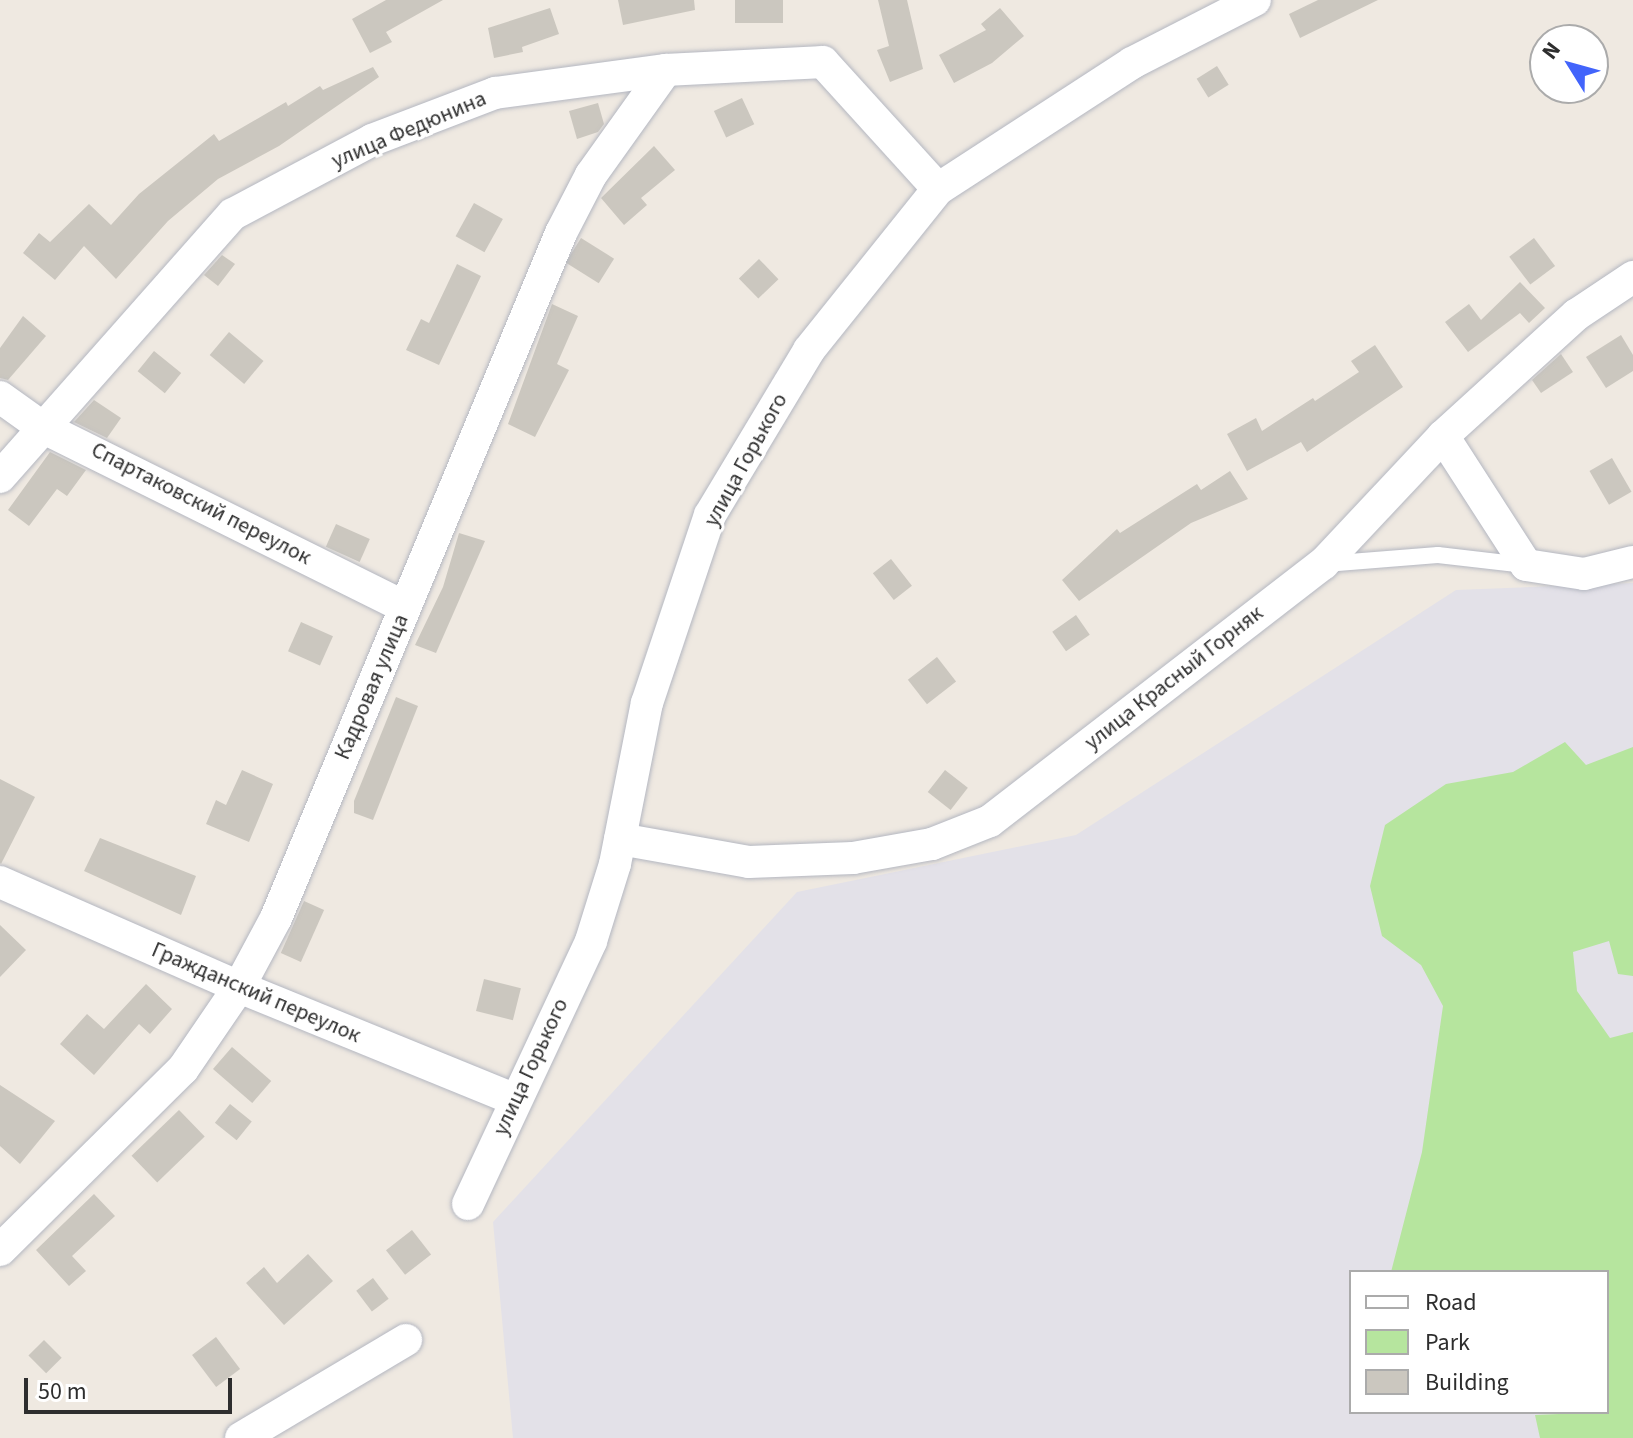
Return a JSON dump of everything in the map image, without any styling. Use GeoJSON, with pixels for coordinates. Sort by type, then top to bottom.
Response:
{"type":"FeatureCollection","features":[{"type":"Feature","properties":{"kind":"street","name":"улица Горького"},"geometry":{"type":"LineString","coordinates":[[468,1204],[514,1099],[591,941],[620,839],[647,703],[710,515],[809,350],[938,189],[1132,63],[1255,0]]}},
{"type":"Feature","properties":{"kind":"street","name":"улица Федюнина"},"geometry":{"type":"LineString","coordinates":[[0,477],[233,214],[372,140],[495,93],[666,70],[823,62],[938,189]]}},
{"type":"Feature","properties":{"kind":"street","name":"Кадровая улица"},"geometry":{"type":"LineString","coordinates":[[0,1250],[183,1069],[239,987],[276,918],[561,233],[591,175],[666,70]]}},
{"type":"Feature","properties":{"kind":"street","name":"улица Красный Горняк"},"geometry":{"type":"LineString","coordinates":[[620,839],[749,862],[853,858],[932,844],[990,821],[1323,564],[1443,436],[1576,315],[1633,277]]}},
{"type":"Feature","properties":{"kind":"street","name":"Спартаковский переулок"},"geometry":{"type":"LineString","coordinates":[[0,397],[42,427],[405,607]]}},
{"type":"Feature","properties":{"kind":"street"},"geometry":{"type":"LineString","coordinates":[[1443,436],[1526,565],[1584,574],[1633,562]]}},
{"type":"Feature","properties":{"kind":"street","name":"Гражданский переулок"},"geometry":{"type":"LineString","coordinates":[[0,882],[239,987],[514,1099]]}},
{"type":"Feature","properties":{"kind":"street"},"geometry":{"type":"LineString","coordinates":[[241,1438],[406,1340]]}},
{"type":"Feature","properties":{"kind":"lane"},"geometry":{"type":"LineString","coordinates":[[1323,564],[1438,555],[1526,565]]}},
{"type":"Feature","properties":{"kind":"shaded area"},"geometry":{"type":"Polygon","coordinates":[[[1633,583],[1633,1438],[513,1438],[493,1222],[797,892],[1076,835],[1456,590],[1633,583]]]}},
{"type":"Feature","properties":{"kind":"green space"},"geometry":{"type":"Polygon","coordinates":[[[1565,742],[1586,765],[1633,747],[1633,976],[1618,974],[1609,941],[1573,952],[1577,991],[1610,1038],[1633,1032],[1633,1438],[1540,1438],[1535,1415],[1609,1414],[1609,1270],[1392,1270],[1422,1152],[1443,1006],[1421,965],[1382,936],[1370,886],[1385,825],[1446,784],[1513,772],[1565,742]]]}},
{"type":"Feature","properties":{"kind":"building"},"geometry":{"type":"Polygon","coordinates":[[[386,0],[443,0],[386,32],[392,42],[370,53],[352,19],[386,0]]]}},
{"type":"Feature","properties":{"kind":"building"},"geometry":{"type":"Polygon","coordinates":[[[618,0],[694,0],[695,10],[623,25],[618,0]]]}},
{"type":"Feature","properties":{"kind":"building"},"geometry":{"type":"Polygon","coordinates":[[[735,0],[783,0],[783,23],[735,23],[735,0]]]}},
{"type":"Feature","properties":{"kind":"building"},"geometry":{"type":"Polygon","coordinates":[[[878,0],[907,0],[923,69],[890,82],[877,50],[889,46],[878,0]]]}},
{"type":"Feature","properties":{"kind":"building"},"geometry":{"type":"Polygon","coordinates":[[[1318,0],[1378,0],[1300,38],[1289,14],[1318,0]]]}},
{"type":"Feature","properties":{"kind":"building"},"geometry":{"type":"Polygon","coordinates":[[[550,8],[559,34],[522,47],[523,52],[494,58],[488,28],[550,8]]]}},
{"type":"Feature","properties":{"kind":"building"},"geometry":{"type":"Polygon","coordinates":[[[1000,8],[1024,36],[992,63],[954,83],[939,55],[986,30],[981,24],[1000,8]]]}},
{"type":"Feature","properties":{"kind":"building"},"geometry":{"type":"Polygon","coordinates":[[[1217,66],[1229,85],[1208,97],[1197,79],[1217,66]]]}},
{"type":"Feature","properties":{"kind":"building"},"geometry":{"type":"Polygon","coordinates":[[[373,67],[379,77],[279,146],[218,179],[168,221],[116,279],[84,246],[55,280],[23,253],[39,233],[50,242],[89,204],[111,225],[139,194],[214,134],[219,141],[286,102],[288,106],[320,86],[323,90],[373,67]]]}},
{"type":"Feature","properties":{"kind":"building"},"geometry":{"type":"Polygon","coordinates":[[[742,98],[754,124],[726,137],[714,111],[742,98]]]}},
{"type":"Feature","properties":{"kind":"building"},"geometry":{"type":"Polygon","coordinates":[[[598,103],[604,124],[598,132],[577,139],[569,111],[598,103]]]}},
{"type":"Feature","properties":{"kind":"building"},"geometry":{"type":"Polygon","coordinates":[[[654,146],[675,170],[641,198],[647,205],[624,225],[601,198],[654,146]]]}},
{"type":"Feature","properties":{"kind":"building"},"geometry":{"type":"Polygon","coordinates":[[[474,203],[503,219],[484,252],[456,236],[474,203]]]}},
{"type":"Feature","properties":{"kind":"building"},"geometry":{"type":"Polygon","coordinates":[[[581,238],[614,259],[599,283],[566,263],[581,238]]]}},
{"type":"Feature","properties":{"kind":"building"},"geometry":{"type":"Polygon","coordinates":[[[1534,238],[1555,266],[1530,285],[1509,257],[1534,238]]]}},
{"type":"Feature","properties":{"kind":"building"},"geometry":{"type":"Polygon","coordinates":[[[222,255],[235,264],[218,286],[204,275],[222,255]]]}},
{"type":"Feature","properties":{"kind":"building"},"geometry":{"type":"Polygon","coordinates":[[[759,259],[778,279],[758,299],[739,278],[759,259]]]}},
{"type":"Feature","properties":{"kind":"building"},"geometry":{"type":"Polygon","coordinates":[[[457,264],[481,276],[439,365],[406,350],[421,319],[429,323],[457,264]]]}},
{"type":"Feature","properties":{"kind":"building"},"geometry":{"type":"Polygon","coordinates":[[[1520,282],[1545,308],[1529,323],[1520,313],[1468,352],[1445,322],[1469,304],[1481,320],[1520,282]]]}},
{"type":"Feature","properties":{"kind":"building"},"geometry":{"type":"Polygon","coordinates":[[[552,304],[578,316],[557,364],[569,370],[535,437],[508,424],[552,304]]]}},
{"type":"Feature","properties":{"kind":"building"},"geometry":{"type":"Polygon","coordinates":[[[23,316],[46,336],[8,380],[0,378],[0,348],[23,316]]]}},
{"type":"Feature","properties":{"kind":"building"},"geometry":{"type":"Polygon","coordinates":[[[229,332],[263,361],[244,384],[210,355],[229,332]]]}},
{"type":"Feature","properties":{"kind":"building"},"geometry":{"type":"Polygon","coordinates":[[[1621,335],[1633,355],[1633,371],[1606,388],[1586,357],[1621,335]]]}},
{"type":"Feature","properties":{"kind":"building"},"geometry":{"type":"Polygon","coordinates":[[[1375,345],[1403,387],[1307,452],[1301,442],[1247,471],[1227,434],[1256,418],[1262,431],[1313,398],[1315,401],[1359,372],[1351,361],[1375,345]]]}},
{"type":"Feature","properties":{"kind":"building"},"geometry":{"type":"Polygon","coordinates":[[[154,351],[181,373],[165,393],[138,371],[154,351]]]}},
{"type":"Feature","properties":{"kind":"building"},"geometry":{"type":"Polygon","coordinates":[[[1561,354],[1573,372],[1541,393],[1532,380],[1561,354]]]}},
{"type":"Feature","properties":{"kind":"building"},"geometry":{"type":"Polygon","coordinates":[[[94,400],[121,418],[107,438],[74,422],[94,400]]]}},
{"type":"Feature","properties":{"kind":"building"},"geometry":{"type":"Polygon","coordinates":[[[50,452],[86,470],[67,496],[57,489],[29,526],[8,510],[50,452]]]}},
{"type":"Feature","properties":{"kind":"building"},"geometry":{"type":"Polygon","coordinates":[[[1612,458],[1632,492],[1609,505],[1589,471],[1612,458]]]}},
{"type":"Feature","properties":{"kind":"building"},"geometry":{"type":"Polygon","coordinates":[[[1230,471],[1248,499],[1191,523],[1079,601],[1062,580],[1117,529],[1120,533],[1197,484],[1201,490],[1230,471]]]}},
{"type":"Feature","properties":{"kind":"building"},"geometry":{"type":"Polygon","coordinates":[[[336,524],[370,539],[360,562],[326,547],[336,524]]]}},
{"type":"Feature","properties":{"kind":"building"},"geometry":{"type":"Polygon","coordinates":[[[459,533],[485,541],[436,653],[415,645],[443,587],[459,533]]]}},
{"type":"Feature","properties":{"kind":"building"},"geometry":{"type":"Polygon","coordinates":[[[891,559],[912,586],[894,600],[873,573],[891,559]]]}},
{"type":"Feature","properties":{"kind":"building"},"geometry":{"type":"Polygon","coordinates":[[[1076,615],[1090,635],[1066,651],[1052,632],[1076,615]]]}},
{"type":"Feature","properties":{"kind":"building"},"geometry":{"type":"Polygon","coordinates":[[[301,622],[333,636],[320,665],[288,651],[301,622]]]}},
{"type":"Feature","properties":{"kind":"building"},"geometry":{"type":"Polygon","coordinates":[[[937,657],[956,681],[927,704],[908,680],[937,657]]]}},
{"type":"Feature","properties":{"kind":"building"},"geometry":{"type":"Polygon","coordinates":[[[396,697],[418,706],[373,820],[354,813],[354,801],[396,697]]]}},
{"type":"Feature","properties":{"kind":"building"},"geometry":{"type":"Polygon","coordinates":[[[242,770],[273,784],[249,842],[206,824],[216,800],[226,805],[242,770]]]}},
{"type":"Feature","properties":{"kind":"building"},"geometry":{"type":"Polygon","coordinates":[[[945,770],[968,788],[951,810],[928,792],[945,770]]]}},
{"type":"Feature","properties":{"kind":"building"},"geometry":{"type":"Polygon","coordinates":[[[0,779],[35,797],[1,864],[0,863],[0,779]]]}},
{"type":"Feature","properties":{"kind":"building"},"geometry":{"type":"Polygon","coordinates":[[[100,838],[196,876],[181,915],[84,871],[100,838]]]}},
{"type":"Feature","properties":{"kind":"building"},"geometry":{"type":"Polygon","coordinates":[[[304,901],[324,910],[301,962],[281,953],[304,901]]]}},
{"type":"Feature","properties":{"kind":"building"},"geometry":{"type":"Polygon","coordinates":[[[0,925],[26,950],[0,977],[0,925]]]}},
{"type":"Feature","properties":{"kind":"building"},"geometry":{"type":"Polygon","coordinates":[[[484,979],[521,988],[513,1020],[476,1011],[484,979]]]}},
{"type":"Feature","properties":{"kind":"building"},"geometry":{"type":"Polygon","coordinates":[[[146,984],[172,1009],[150,1034],[139,1024],[94,1075],[60,1044],[87,1014],[104,1029],[146,984]]]}},
{"type":"Feature","properties":{"kind":"building"},"geometry":{"type":"Polygon","coordinates":[[[232,1047],[271,1081],[252,1103],[213,1069],[232,1047]]]}},
{"type":"Feature","properties":{"kind":"building"},"geometry":{"type":"Polygon","coordinates":[[[0,1085],[55,1121],[20,1164],[0,1146],[0,1085]]]}},
{"type":"Feature","properties":{"kind":"building"},"geometry":{"type":"Polygon","coordinates":[[[230,1104],[252,1122],[237,1140],[215,1123],[230,1104]]]}},
{"type":"Feature","properties":{"kind":"building"},"geometry":{"type":"Polygon","coordinates":[[[179,1110],[205,1137],[157,1182],[132,1156],[179,1110]]]}},
{"type":"Feature","properties":{"kind":"building"},"geometry":{"type":"Polygon","coordinates":[[[94,1194],[115,1216],[72,1256],[86,1271],[69,1286],[36,1250],[94,1194]]]}},
{"type":"Feature","properties":{"kind":"building"},"geometry":{"type":"Polygon","coordinates":[[[412,1230],[431,1254],[405,1275],[386,1250],[412,1230]]]}},
{"type":"Feature","properties":{"kind":"building"},"geometry":{"type":"Polygon","coordinates":[[[308,1254],[333,1281],[284,1325],[246,1283],[264,1267],[277,1283],[308,1254]]]}},
{"type":"Feature","properties":{"kind":"building"},"geometry":{"type":"Polygon","coordinates":[[[373,1278],[389,1299],[372,1311],[356,1291],[373,1278]]]}},
{"type":"Feature","properties":{"kind":"building"},"geometry":{"type":"Polygon","coordinates":[[[216,1337],[240,1369],[216,1387],[192,1355],[216,1337]]]}},
{"type":"Feature","properties":{"kind":"building"},"geometry":{"type":"Polygon","coordinates":[[[44,1340],[62,1358],[46,1373],[28,1356],[44,1340]]]}}]}
